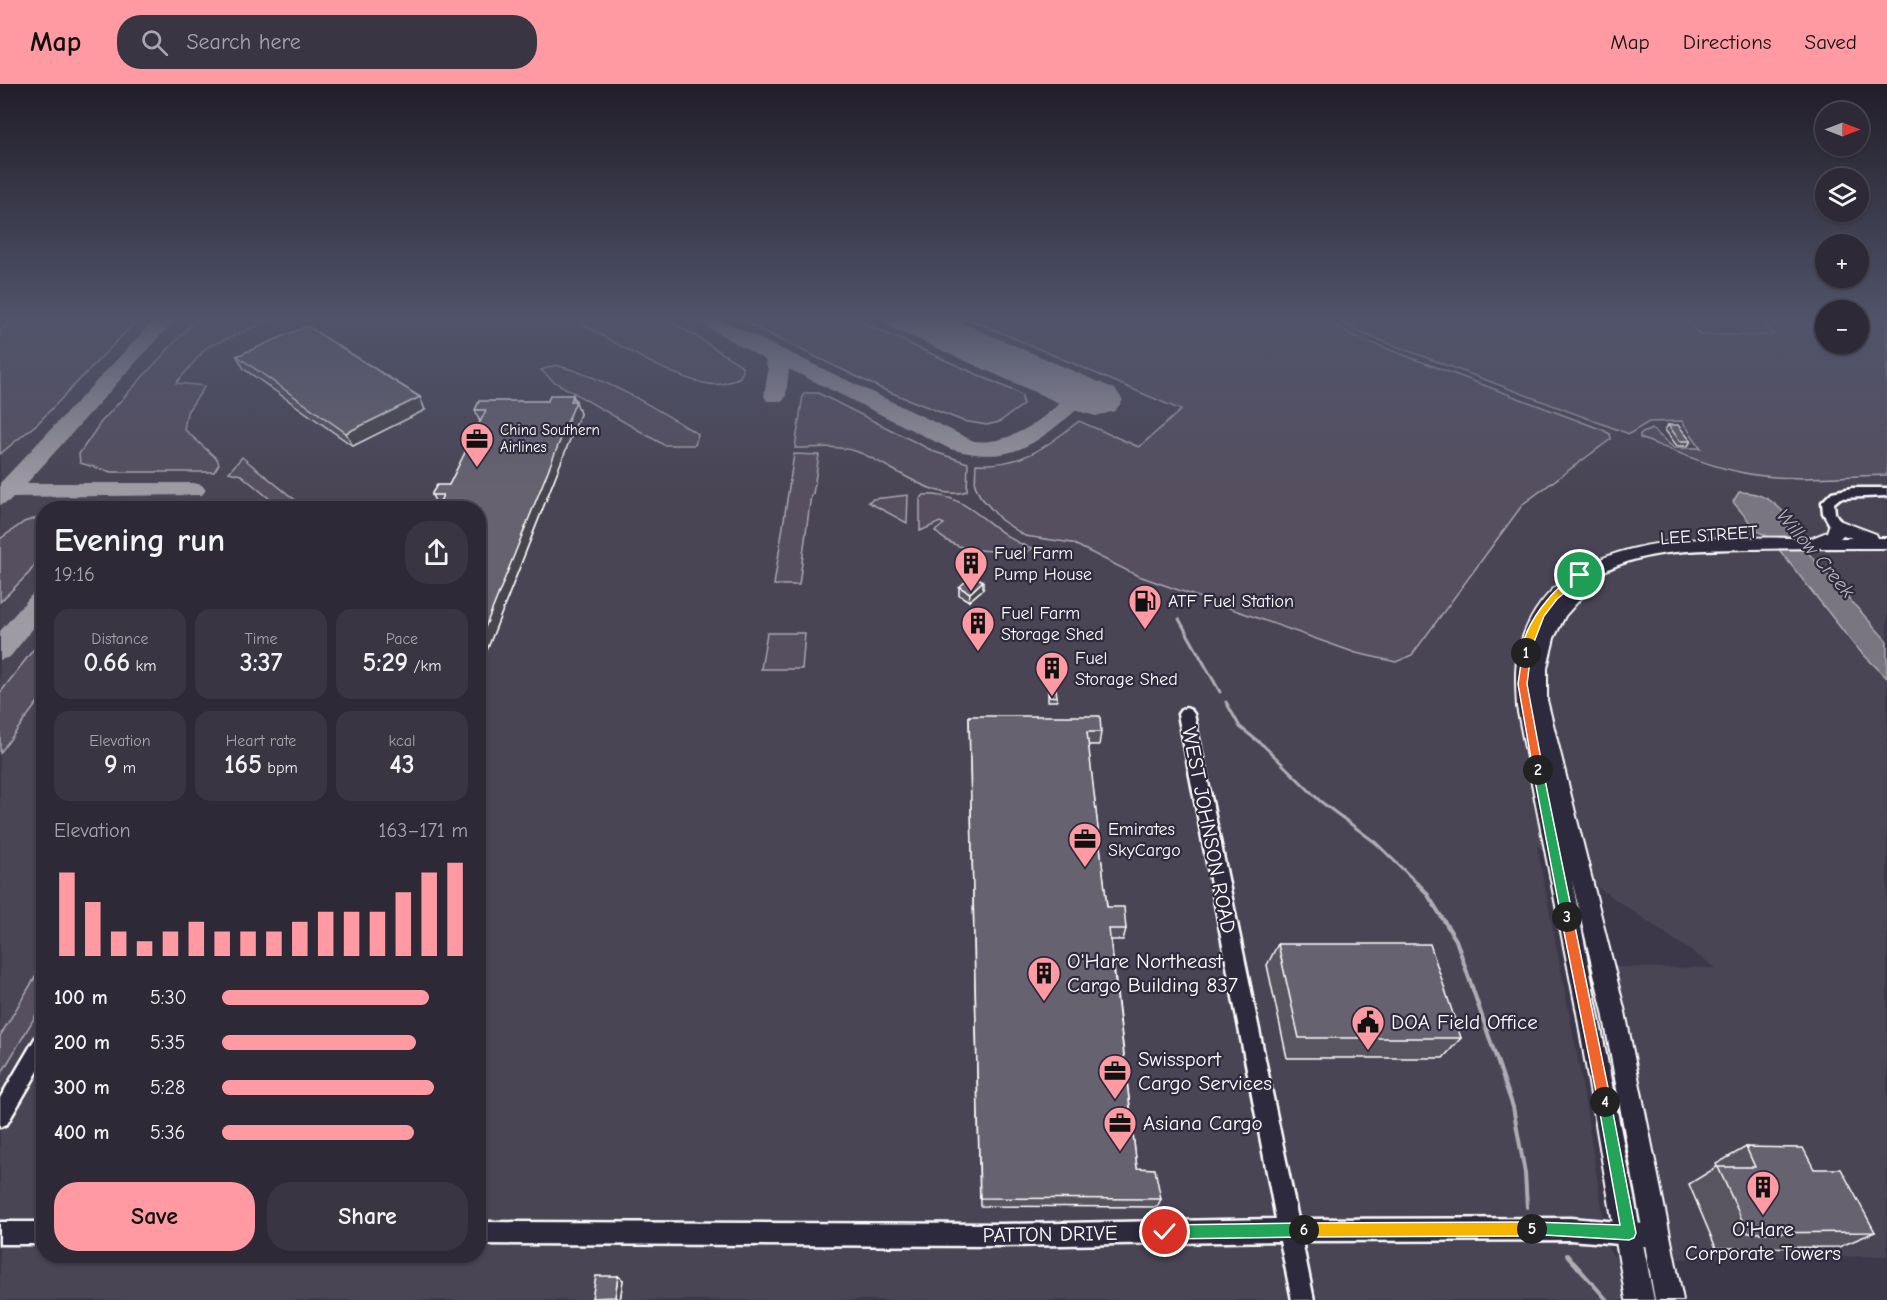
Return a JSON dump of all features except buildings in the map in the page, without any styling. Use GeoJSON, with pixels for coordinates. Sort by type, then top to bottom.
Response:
{"type":"FeatureCollection","features":[{"type":"Feature","properties":{"kind":"main road"},"geometry":{"type":"LineString","coordinates":[[1836,524],[1861,536],[1887,541]]}},
{"type":"Feature","properties":{"kind":"main road"},"geometry":{"type":"LineString","coordinates":[[1806,546],[1833,536],[1837,529],[1836,524]]}},
{"type":"Feature","properties":{"kind":"main road","name":"LEE STREET"},"geometry":{"type":"LineString","coordinates":[[1640,1300],[1588,1013],[1522,684],[1524,662],[1533,630],[1540,615],[1554,597],[1580,575],[1616,559],[1664,547],[1777,547],[1887,541]]}},
{"type":"Feature","properties":{"kind":"main road","name":"LEE STREET"},"geometry":{"type":"LineString","coordinates":[[1806,546],[1887,552]]}},
{"type":"Feature","properties":{"kind":"main road","name":"LEE STREET"},"geometry":{"type":"LineString","coordinates":[[1669,1300],[1614,1012],[1543,722],[1536,678],[1544,640],[1565,603],[1587,585],[1626,566],[1670,555],[1777,547]]}},
{"type":"Feature","properties":{"kind":"street"},"geometry":{"type":"LineString","coordinates":[[1836,524],[1828,507],[1828,502],[1836,495],[1887,492]]}},
{"type":"Feature","properties":{"kind":"street","name":"WEST JOHNSON ROAD"},"geometry":{"type":"LineString","coordinates":[[1186,714],[1303,1300]]}},
{"type":"Feature","properties":{"kind":"street"},"geometry":{"type":"LineString","coordinates":[[0,1117],[36,1056]]}},
{"type":"Feature","properties":{"kind":"street","name":"PATTON DRIVE"},"geometry":{"type":"LineString","coordinates":[[486,1233],[1003,1235],[1289,1230],[1569,1229],[1657,1236]]}},
{"type":"Feature","properties":{"kind":"street"},"geometry":{"type":"LineString","coordinates":[[0,1233],[36,1233]]}},
{"type":"Feature","properties":{"kind":"shaded area"},"geometry":{"type":"Polygon","coordinates":[[[0,374],[1887,374],[1887,1256],[1677,1259],[1612,967],[1716,968],[1537,846],[1578,1059],[1609,1251],[1619,1261],[1626,1300],[0,1300],[0,374]]]}},
{"type":"Feature","properties":{"kind":"shaded area"},"geometry":{"type":"Polygon","coordinates":[[[0,374],[85,374],[38,423],[0,454],[0,374]]]}},
{"type":"Feature","properties":{"kind":"shaded area"},"geometry":{"type":"Polygon","coordinates":[[[146,374],[184,374],[176,383],[205,386],[187,412],[184,429],[217,459],[219,464],[214,472],[111,472],[80,463],[79,454],[101,422],[146,374]]]}},
{"type":"Feature","properties":{"kind":"shaded area"},"geometry":{"type":"Polygon","coordinates":[[[545,374],[582,374],[612,386],[698,434],[695,445],[664,445],[553,381],[545,374]]]}},
{"type":"Feature","properties":{"kind":"shaded area"},"geometry":{"type":"Polygon","coordinates":[[[676,374],[742,374],[740,377],[721,384],[709,384],[676,374]]]}},
{"type":"Feature","properties":{"kind":"shaded area"},"geometry":{"type":"Polygon","coordinates":[[[851,374],[976,374],[1016,392],[1022,396],[1023,405],[999,422],[987,425],[963,421],[882,389],[851,374]]]}},
{"type":"Feature","properties":{"kind":"shaded area"},"geometry":{"type":"Polygon","coordinates":[[[1097,374],[1454,374],[1603,430],[1610,434],[1611,439],[1523,504],[1412,655],[1396,662],[1356,653],[1136,575],[1072,543],[1025,536],[1001,520],[980,496],[975,485],[976,464],[1007,462],[1032,453],[1079,421],[1139,447],[1181,410],[1097,374]]]}},
{"type":"Feature","properties":{"kind":"shaded area"},"geometry":{"type":"Polygon","coordinates":[[[1469,374],[1887,374],[1887,475],[1816,478],[1761,476],[1744,473],[1691,458],[1640,438],[1640,434],[1652,429],[1674,448],[1701,448],[1682,421],[1649,422],[1629,434],[1469,374]]]}},
{"type":"Feature","properties":{"kind":"shaded area"},"geometry":{"type":"Polygon","coordinates":[[[818,393],[935,452],[968,463],[967,491],[941,492],[848,449],[795,448],[803,395],[818,393]]]}},
{"type":"Feature","properties":{"kind":"shaded area"},"geometry":{"type":"Polygon","coordinates":[[[794,454],[819,455],[811,495],[799,585],[774,585],[794,454]]]}},
{"type":"Feature","properties":{"kind":"shaded area"},"geometry":{"type":"Polygon","coordinates":[[[242,457],[296,501],[273,501],[241,475],[229,472],[242,457]]]}},
{"type":"Feature","properties":{"kind":"shaded area"},"geometry":{"type":"Polygon","coordinates":[[[1739,492],[1747,492],[1768,499],[1790,519],[1785,523],[1794,537],[1887,641],[1887,678],[1855,646],[1769,537],[1757,531],[1733,502],[1739,492]]]}},
{"type":"Feature","properties":{"kind":"shaded area"},"geometry":{"type":"Polygon","coordinates":[[[908,495],[907,523],[868,502],[873,499],[908,495]]]}},
{"type":"Feature","properties":{"kind":"shaded area"},"geometry":{"type":"Polygon","coordinates":[[[924,495],[955,500],[1019,543],[1033,548],[1027,552],[991,551],[955,545],[935,531],[944,524],[940,522],[920,531],[920,499],[924,495]]]}},
{"type":"Feature","properties":{"kind":"shaded area"},"geometry":{"type":"Polygon","coordinates":[[[36,518],[36,563],[0,602],[0,539],[24,522],[36,518]]]}},
{"type":"Feature","properties":{"kind":"shaded area"},"geometry":{"type":"Polygon","coordinates":[[[767,633],[805,633],[802,669],[761,669],[767,633]]]}},
{"type":"Feature","properties":{"kind":"shaded area"},"geometry":{"type":"Polygon","coordinates":[[[36,646],[36,704],[0,753],[0,693],[36,646]]]}},
{"type":"Feature","properties":{"kind":"shaded area"},"geometry":{"type":"Polygon","coordinates":[[[36,976],[36,1015],[0,1076],[0,1036],[36,976]]]}},
{"type":"Feature","properties":{"kind":"waterway"},"geometry":{"type":"LineString","coordinates":[[1179,619],[1220,692]]}},
{"type":"Feature","properties":{"kind":"waterway"},"geometry":{"type":"LineString","coordinates":[[1226,702],[1240,727],[1264,746],[1320,801],[1376,843],[1419,885]]}},
{"type":"Feature","properties":{"kind":"waterway"},"geometry":{"type":"LineString","coordinates":[[1419,885],[1426,892],[1456,940],[1513,1107],[1525,1173],[1527,1207]]}},
{"type":"Feature","properties":{"kind":"waterway"},"geometry":{"type":"LineString","coordinates":[[1567,1255],[1607,1300]]}},
{"type":"Feature","properties":{"kind":"taxiway"},"geometry":{"type":"LineString","coordinates":[[7,490],[115,374]]}},
{"type":"Feature","properties":{"kind":"taxiway"},"geometry":{"type":"LineString","coordinates":[[775,396],[778,374]]}},
{"type":"Feature","properties":{"kind":"taxiway"},"geometry":{"type":"LineString","coordinates":[[815,374],[958,444],[987,450],[1000,449],[1022,440],[1065,410],[1073,399],[1068,387]]}},
{"type":"Feature","properties":{"kind":"taxiway"},"geometry":{"type":"LineString","coordinates":[[0,490],[7,490]]}},
{"type":"Feature","properties":{"kind":"taxiway"},"geometry":{"type":"LineString","coordinates":[[0,497],[7,490]]}},
{"type":"Feature","properties":{"kind":"taxiway"},"geometry":{"type":"LineString","coordinates":[[7,490],[194,490]]}},
{"type":"Feature","properties":{"kind":"taxiway"},"geometry":{"type":"LineString","coordinates":[[0,650],[36,607]]}},
{"type":"Feature","properties":{"kind":"runway"},"geometry":{"type":"LineString","coordinates":[[1036,374],[1096,400]]}},
{"type":"Feature","properties":{"kind":"place","name":"China Southern Airlines"},"geometry":{"type":"Point","coordinates":[477,468]}},
{"type":"Feature","properties":{"kind":"place","name":"Fuel Farm Pump House"},"geometry":{"type":"Point","coordinates":[971,592]}},
{"type":"Feature","properties":{"kind":"place","name":"ATF Fuel Station"},"geometry":{"type":"Point","coordinates":[1145,630]}},
{"type":"Feature","properties":{"kind":"place","name":"Fuel Farm Storage Shed"},"geometry":{"type":"Point","coordinates":[978,652]}},
{"type":"Feature","properties":{"kind":"place","name":"Fuel Storage Shed"},"geometry":{"type":"Point","coordinates":[1052,697]}},
{"type":"Feature","properties":{"kind":"place","name":"Emirates SkyCargo"},"geometry":{"type":"Point","coordinates":[1085,868]}},
{"type":"Feature","properties":{"kind":"place","name":"O'Hare Northeast Cargo Building 837"},"geometry":{"type":"Point","coordinates":[1044,1002]}},
{"type":"Feature","properties":{"kind":"place","name":"DOA Field Office"},"geometry":{"type":"Point","coordinates":[1368,1051]}},
{"type":"Feature","properties":{"kind":"place","name":"Swissport Cargo Services"},"geometry":{"type":"Point","coordinates":[1115,1100]}},
{"type":"Feature","properties":{"kind":"place","name":"Asiana Cargo"},"geometry":{"type":"Point","coordinates":[1120,1152]}},
{"type":"Feature","properties":{"kind":"place","name":"O'Hare Corporate Towers"},"geometry":{"type":"Point","coordinates":[1763,1216]}},
{"type":"Feature","properties":{"kind":"route"},"geometry":{"type":"LineString","coordinates":[[1165,1232],[1569,1229],[1629,1233],[1588,1013],[1522,684],[1527,648],[1540,615],[1554,597],[1580,575]]}},
{"type":"Feature","properties":{"kind":"water label","name":"Willow Creek"},"geometry":{"type":"Point","coordinates":[1816,553]}}]}
